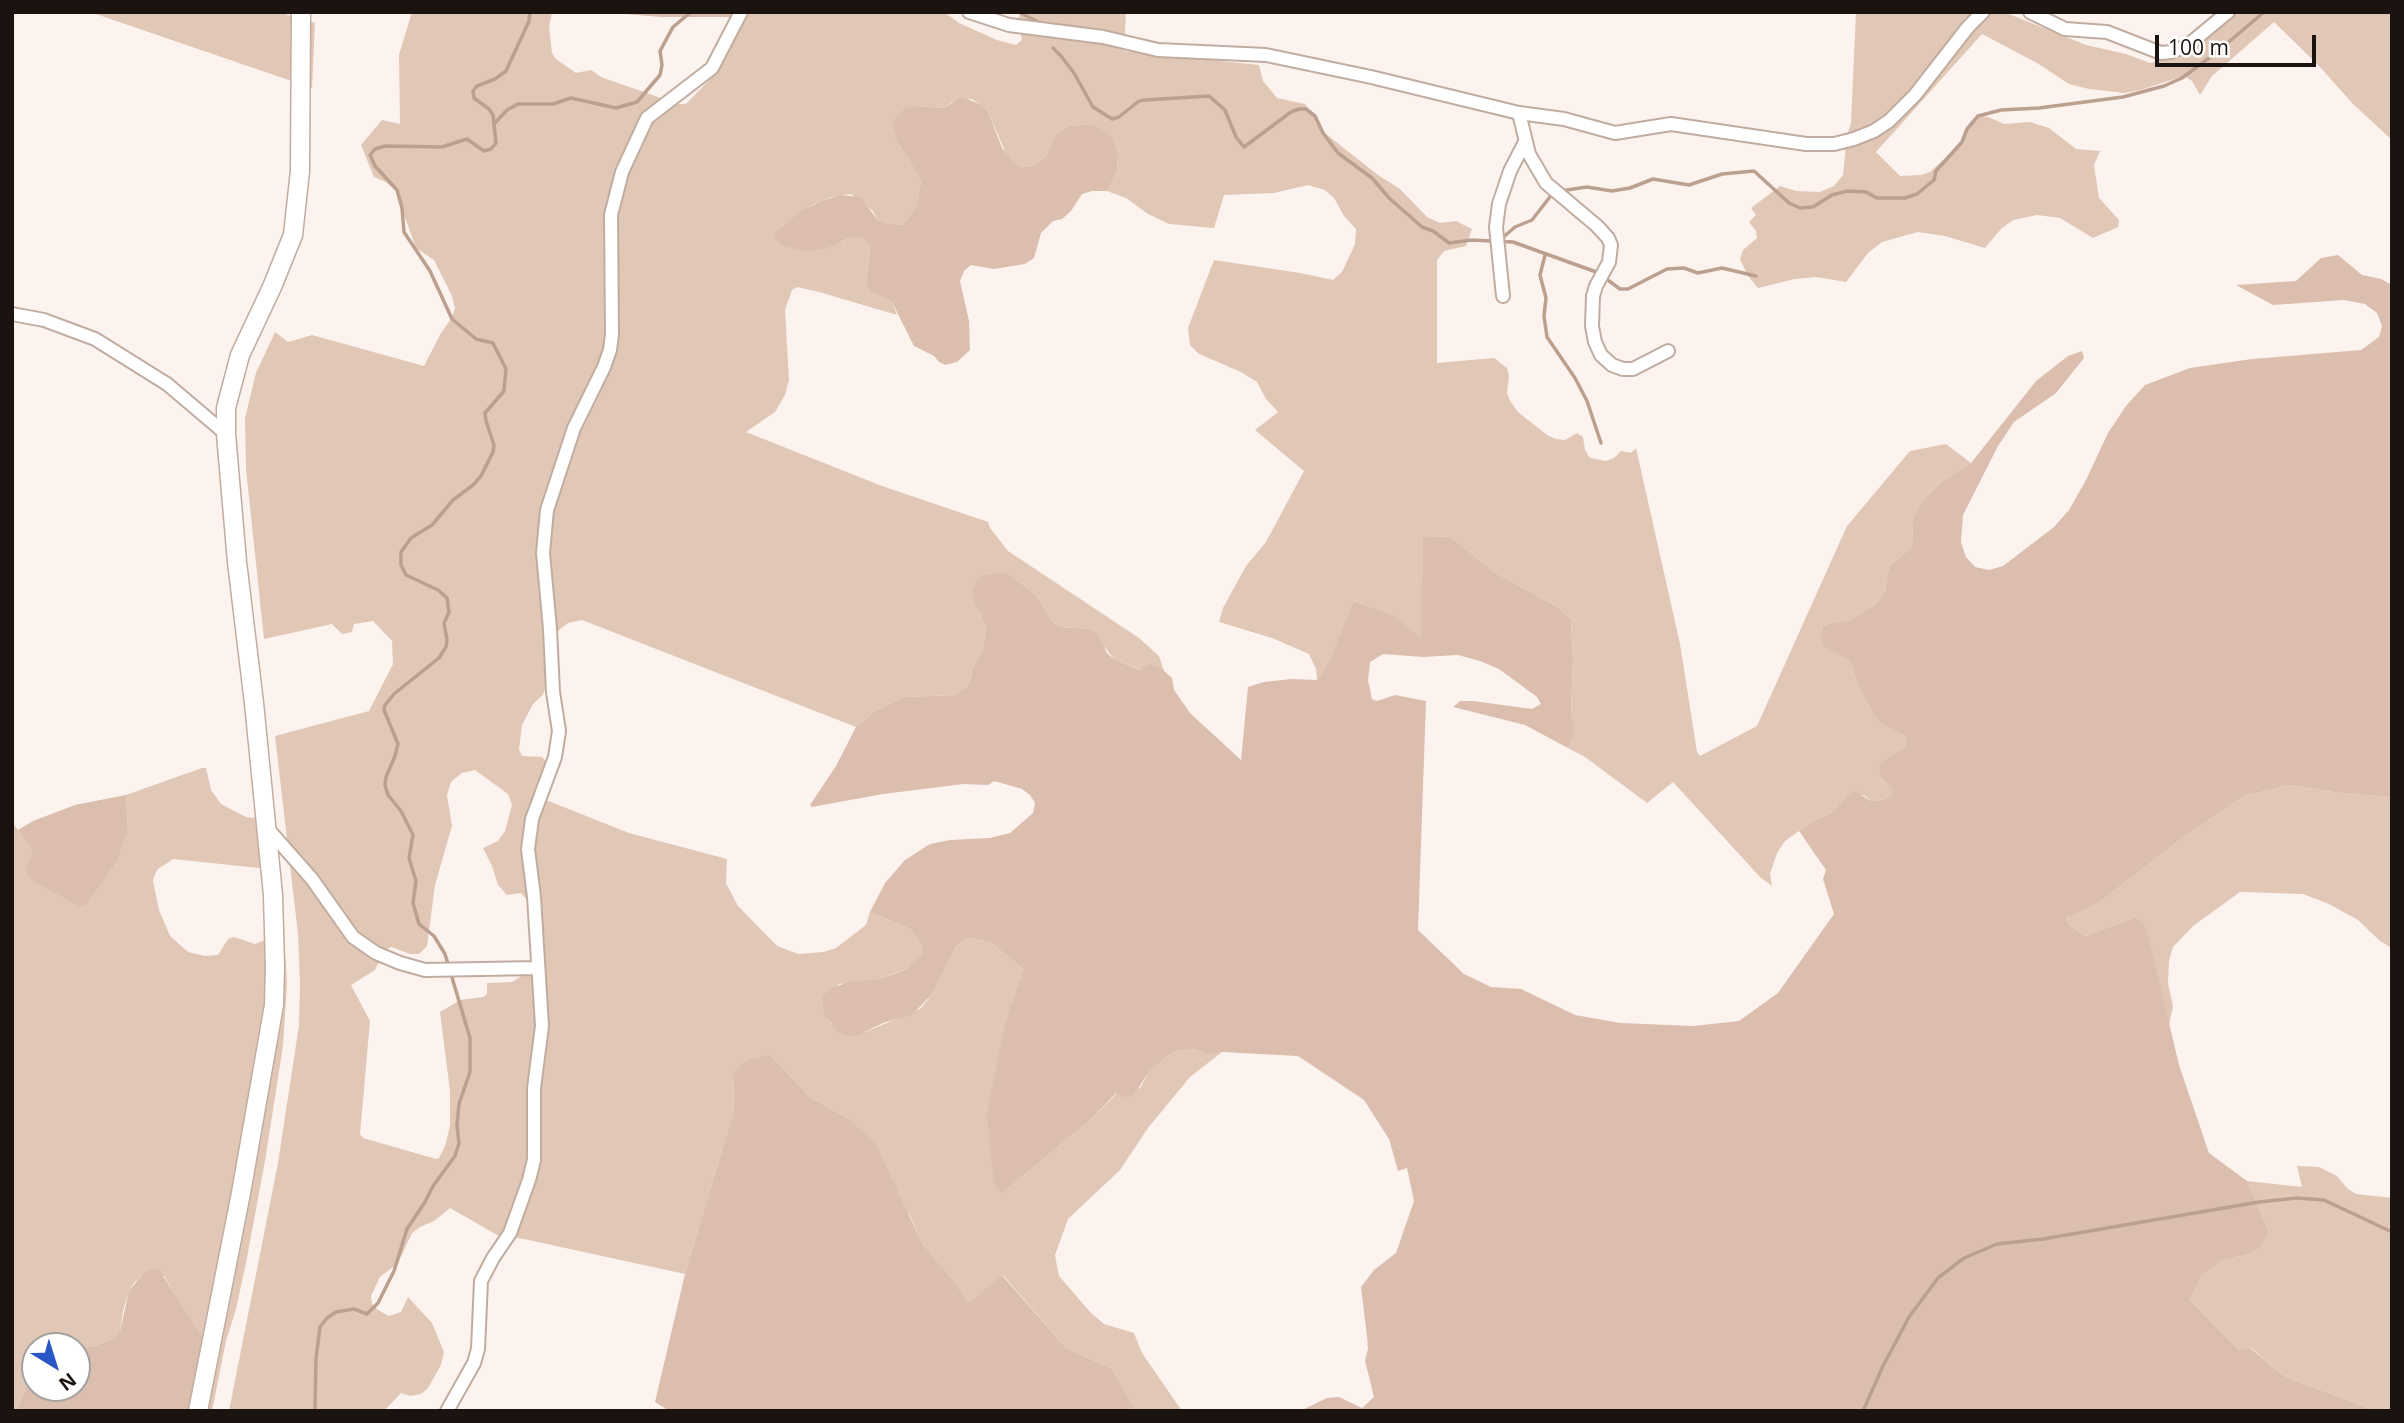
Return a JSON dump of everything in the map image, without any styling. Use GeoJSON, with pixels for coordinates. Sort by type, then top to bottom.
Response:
{"type":"FeatureCollection","features":[{"type":"Feature","properties":{"kind":"main road"},"geometry":{"type":"LineString","coordinates":[[198,1411],[239,1206],[274,1005],[273,895],[237,562],[226,408],[240,355],[293,234],[300,171],[301,12]]}},
{"type":"Feature","properties":{"kind":"street"},"geometry":{"type":"LineString","coordinates":[[447,1411],[474,1363],[478,1349],[481,1281],[510,1233],[534,1160],[534,1088],[542,1026],[534,897],[528,849],[536,803],[555,757],[559,731],[553,692],[543,553],[547,510],[574,428],[610,350],[611,215],[622,172],[647,118],[712,68],[741,12]]}},
{"type":"Feature","properties":{"kind":"street"},"geometry":{"type":"LineString","coordinates":[[969,12],[1009,25],[1103,37],[1158,50],[1266,55],[1520,113],[1563,119],[1615,133],[1671,124],[1781,142],[1834,144],[1874,131],[1889,121],[1915,95],[1983,12]]}},
{"type":"Feature","properties":{"kind":"street"},"geometry":{"type":"LineString","coordinates":[[2030,12],[2066,29],[2107,32],[2161,53],[2187,46],[2228,12]]}},
{"type":"Feature","properties":{"kind":"street"},"geometry":{"type":"LineString","coordinates":[[1520,113],[1525,142],[1535,168],[1546,183],[1597,226],[1611,245],[1609,262],[1593,296],[1592,326],[1601,355],[1612,365],[1633,369],[1668,351]]}},
{"type":"Feature","properties":{"kind":"street"},"geometry":{"type":"LineString","coordinates":[[1503,296],[1497,249],[1497,215],[1504,186],[1525,142]]}},
{"type":"Feature","properties":{"kind":"street"},"geometry":{"type":"LineString","coordinates":[[12,314],[44,320],[95,339],[167,384],[226,434]]}},
{"type":"Feature","properties":{"kind":"street"},"geometry":{"type":"LineString","coordinates":[[267,828],[312,879],[343,926],[364,947],[400,963],[425,970],[538,968]]}},
{"type":"Feature","properties":{"kind":"shaded area"},"geometry":{"type":"Polygon","coordinates":[[[90,12],[278,12],[315,23],[312,88],[90,12]]]}},
{"type":"Feature","properties":{"kind":"shaded area"},"geometry":{"type":"Polygon","coordinates":[[[412,12],[552,12],[549,27],[552,53],[576,73],[591,70],[601,77],[678,104],[686,104],[715,74],[746,12],[944,12],[959,23],[997,40],[1016,45],[1022,40],[1018,25],[1020,12],[1126,12],[1124,51],[1259,65],[1263,81],[1277,98],[1305,104],[1326,134],[1400,189],[1427,217],[1440,223],[1456,221],[1472,229],[1466,246],[1444,251],[1437,260],[1437,363],[1494,358],[1507,368],[1507,393],[1518,412],[1556,439],[1565,440],[1577,433],[1583,437],[1585,450],[1590,458],[1606,461],[1621,451],[1631,453],[1636,448],[1680,644],[1697,752],[1700,756],[1757,726],[1847,526],[1910,451],[1946,444],[1971,463],[1946,479],[1913,520],[1912,547],[1889,566],[1885,591],[1876,604],[1850,620],[1823,625],[1820,637],[1825,646],[1850,661],[1858,686],[1872,711],[1905,736],[1906,746],[1887,758],[1881,778],[1893,787],[1892,794],[1883,800],[1871,801],[1864,795],[1847,795],[1833,812],[1813,821],[1785,841],[1777,853],[1770,874],[1772,886],[1760,877],[1673,782],[1647,803],[1585,757],[1568,748],[1575,728],[1571,714],[1571,619],[1559,608],[1494,572],[1451,537],[1423,536],[1422,638],[1393,617],[1355,601],[1330,659],[1317,680],[1316,669],[1309,654],[1272,638],[1219,622],[1223,608],[1246,566],[1266,542],[1304,471],[1255,430],[1278,412],[1266,399],[1257,382],[1199,354],[1190,345],[1188,328],[1214,260],[1333,280],[1342,272],[1355,244],[1356,229],[1344,216],[1334,198],[1325,190],[1308,185],[1274,193],[1224,195],[1214,228],[1169,224],[1148,214],[1126,198],[1107,191],[1117,172],[1118,153],[1114,141],[1092,124],[1069,126],[1055,135],[1046,156],[1033,166],[1023,167],[1007,156],[988,111],[980,104],[971,99],[952,102],[944,108],[914,106],[898,144],[921,182],[916,208],[902,225],[878,220],[873,211],[851,194],[831,197],[812,205],[779,229],[841,242],[852,237],[862,237],[870,248],[866,284],[870,292],[892,302],[897,315],[819,292],[797,287],[792,290],[785,310],[789,380],[785,395],[775,412],[746,432],[882,486],[988,522],[1008,551],[1139,638],[1159,656],[1164,671],[1141,670],[1114,659],[1090,629],[1060,627],[1052,621],[1036,595],[1013,577],[978,609],[986,627],[983,649],[972,669],[967,687],[954,695],[904,697],[875,711],[856,727],[582,620],[568,623],[559,630],[554,639],[543,695],[533,704],[522,725],[519,749],[522,756],[542,757],[548,764],[541,798],[629,833],[727,859],[726,883],[738,906],[777,946],[798,954],[836,948],[866,925],[870,912],[910,929],[922,945],[921,955],[915,963],[907,969],[878,979],[839,984],[822,1006],[831,1024],[865,1032],[920,1009],[933,993],[955,948],[962,941],[971,938],[990,942],[1025,971],[1005,1023],[1002,1193],[1088,1122],[1117,1093],[1140,1088],[1149,1072],[1170,1054],[1184,1049],[1209,1055],[1222,1052],[1190,1077],[1148,1128],[1120,1170],[1068,1219],[1055,1255],[1059,1276],[1091,1313],[1104,1324],[1134,1333],[1142,1353],[1182,1411],[1137,1411],[1111,1368],[1067,1349],[1003,1275],[968,1305],[954,1281],[922,1243],[910,1216],[847,1118],[810,1097],[770,1055],[733,1074],[734,1110],[685,1274],[499,1236],[450,1208],[412,1233],[398,1263],[380,1277],[371,1296],[372,1304],[389,1316],[401,1312],[408,1297],[432,1323],[444,1352],[441,1365],[428,1388],[421,1394],[410,1396],[401,1393],[384,1411],[229,1411],[278,1163],[299,1025],[298,934],[275,736],[369,711],[393,664],[392,641],[373,621],[354,624],[352,632],[342,634],[332,624],[264,639],[246,469],[245,418],[256,373],[275,332],[288,342],[312,335],[424,366],[451,319],[455,308],[452,296],[434,260],[416,248],[395,190],[374,177],[361,145],[382,120],[400,124],[399,55],[412,12]],[[475,770],[462,773],[451,782],[447,795],[452,826],[435,885],[427,946],[419,954],[410,954],[391,947],[384,951],[375,970],[351,985],[370,1021],[360,1134],[363,1138],[439,1158],[450,1126],[450,1091],[440,1012],[460,1000],[483,997],[487,994],[487,983],[512,982],[533,964],[532,921],[527,900],[521,893],[507,895],[498,885],[483,848],[498,841],[505,831],[512,805],[508,794],[475,770]]]}},
{"type":"Feature","properties":{"kind":"shaded area"},"geometry":{"type":"Polygon","coordinates":[[[623,12],[746,12],[736,17],[661,17],[623,12]]]}},
{"type":"Feature","properties":{"kind":"shaded area"},"geometry":{"type":"Polygon","coordinates":[[[1856,12],[2009,12],[2086,45],[2126,54],[2150,63],[2183,57],[2226,24],[2237,12],[2392,12],[2392,140],[2353,104],[2274,22],[2212,76],[2200,95],[2192,81],[2184,76],[2125,93],[2069,84],[2037,63],[1982,34],[1876,152],[1900,176],[1921,175],[1930,172],[1955,149],[1970,123],[1978,116],[2004,124],[2030,122],[2049,128],[2076,149],[2100,151],[2094,165],[2099,198],[2119,220],[2118,227],[2093,238],[2060,218],[2037,215],[2013,220],[2001,229],[1985,248],[1945,236],[1918,232],[1882,242],[1868,253],[1846,282],[1816,277],[1758,288],[1748,276],[1740,259],[1743,250],[1757,238],[1756,231],[1749,222],[1756,215],[1751,208],[1780,186],[1796,191],[1820,192],[1834,186],[1843,175],[1847,135],[1851,123],[1856,12]]]}},
{"type":"Feature","properties":{"kind":"shaded area"},"geometry":{"type":"Polygon","coordinates":[[[961,97],[980,104],[988,111],[1002,148],[1014,163],[1023,167],[1033,166],[1046,156],[1055,135],[1069,126],[1092,124],[1107,132],[1114,141],[1118,153],[1117,172],[1107,191],[1082,194],[1071,211],[1062,219],[1053,221],[1041,233],[1034,258],[1025,264],[994,269],[971,265],[964,271],[960,281],[969,321],[970,350],[957,362],[945,365],[914,346],[892,302],[870,292],[866,284],[870,248],[862,237],[852,237],[827,248],[807,251],[783,246],[774,237],[779,229],[803,210],[840,195],[860,197],[878,220],[902,225],[916,208],[921,182],[898,144],[892,123],[905,108],[944,108],[961,97]]]}},
{"type":"Feature","properties":{"kind":"shaded area"},"geometry":{"type":"Polygon","coordinates":[[[2338,255],[2362,275],[2381,279],[2392,285],[2392,797],[2339,793],[2290,785],[2244,796],[2185,836],[2097,904],[2067,917],[2068,924],[2085,936],[2136,917],[2146,926],[2179,1065],[2209,1153],[2247,1181],[2269,1231],[2260,1246],[2250,1254],[2224,1260],[2202,1275],[2190,1300],[2239,1350],[2250,1348],[2286,1377],[2377,1411],[1300,1411],[1327,1398],[1339,1397],[1362,1408],[1374,1397],[1365,1361],[1368,1349],[1361,1287],[1374,1270],[1396,1253],[1414,1201],[1407,1168],[1398,1171],[1389,1139],[1364,1100],[1298,1056],[1222,1052],[1209,1055],[1192,1049],[1181,1050],[1170,1054],[1149,1072],[1133,1096],[1124,1097],[1116,1093],[1088,1122],[1002,1193],[994,1183],[987,1115],[1005,1023],[1024,970],[990,942],[971,938],[962,941],[955,948],[933,993],[913,1014],[883,1023],[856,1036],[847,1036],[837,1031],[825,1015],[823,996],[830,989],[848,982],[878,979],[897,973],[907,969],[921,955],[922,945],[910,929],[870,912],[885,883],[905,860],[930,844],[990,838],[1010,833],[1033,813],[1035,803],[1030,795],[1022,789],[994,781],[988,785],[964,784],[883,794],[812,807],[810,805],[836,766],[856,727],[875,711],[904,697],[954,695],[967,687],[972,669],[983,649],[986,627],[974,600],[973,590],[984,575],[1004,573],[1013,577],[1036,595],[1052,621],[1060,627],[1090,629],[1098,635],[1107,653],[1114,659],[1140,670],[1149,664],[1162,669],[1172,678],[1174,690],[1190,713],[1241,760],[1248,687],[1291,679],[1317,680],[1330,659],[1354,601],[1393,616],[1421,637],[1423,536],[1451,537],[1494,572],[1559,608],[1571,619],[1571,714],[1575,728],[1568,748],[1525,725],[1453,707],[1460,701],[1532,709],[1541,704],[1537,697],[1499,669],[1480,661],[1458,655],[1423,657],[1383,654],[1370,662],[1368,680],[1372,699],[1377,701],[1395,695],[1426,701],[1418,930],[1464,974],[1491,987],[1521,989],[1575,1015],[1620,1023],[1693,1026],[1739,1021],[1778,993],[1834,914],[1823,879],[1826,870],[1799,831],[1833,812],[1847,795],[1855,791],[1871,801],[1883,800],[1892,794],[1892,787],[1881,778],[1879,767],[1887,758],[1906,746],[1905,736],[1880,722],[1872,711],[1858,686],[1850,661],[1825,647],[1820,637],[1823,625],[1850,620],[1876,604],[1885,591],[1889,566],[1912,547],[1913,520],[1925,499],[1946,479],[1971,463],[2036,381],[2068,356],[2082,351],[2084,358],[2056,393],[2014,422],[1998,446],[1963,515],[1961,542],[1966,557],[1975,567],[1989,570],[2003,566],[2054,527],[2069,510],[2108,433],[2126,406],[2145,385],[2190,368],[2252,359],[2361,350],[2379,337],[2382,326],[2377,313],[2365,304],[2344,300],[2273,305],[2236,285],[2296,281],[2321,258],[2338,255]]]}},
{"type":"Feature","properties":{"kind":"shaded area"},"geometry":{"type":"Polygon","coordinates":[[[206,768],[211,790],[221,804],[246,817],[264,819],[278,870],[173,859],[158,869],[153,881],[159,910],[170,936],[188,952],[205,956],[218,955],[228,939],[234,937],[255,944],[284,932],[287,984],[283,1046],[265,1161],[246,1263],[212,1411],[206,1411],[174,1293],[164,1276],[141,1276],[129,1291],[120,1331],[114,1338],[91,1346],[91,1332],[21,1332],[21,1399],[16,1411],[12,1411],[12,821],[33,853],[87,905],[117,862],[128,832],[126,795],[206,768]]]}},
{"type":"Feature","properties":{"kind":"shaded area"},"geometry":{"type":"Polygon","coordinates":[[[2290,785],[2339,793],[2392,797],[2392,948],[2380,941],[2358,920],[2303,894],[2240,892],[2193,926],[2173,947],[2169,961],[2168,983],[2173,1006],[2169,1025],[2146,926],[2136,917],[2085,936],[2068,924],[2067,916],[2097,904],[2185,836],[2244,796],[2290,785]]]}},
{"type":"Feature","properties":{"kind":"shaded area"},"geometry":{"type":"Polygon","coordinates":[[[126,795],[128,832],[117,862],[87,905],[79,906],[33,881],[27,874],[27,866],[33,853],[18,830],[33,821],[75,805],[126,795]]]}},
{"type":"Feature","properties":{"kind":"shaded area"},"geometry":{"type":"Polygon","coordinates":[[[770,1055],[810,1097],[847,1118],[875,1143],[922,1243],[954,1281],[968,1304],[1002,1275],[1067,1349],[1111,1368],[1137,1411],[669,1411],[655,1402],[685,1274],[734,1110],[733,1074],[747,1060],[770,1055]]]}},
{"type":"Feature","properties":{"kind":"shaded area"},"geometry":{"type":"Polygon","coordinates":[[[2297,1166],[2319,1167],[2337,1176],[2356,1194],[2392,1198],[2392,1411],[2377,1411],[2286,1377],[2251,1348],[2239,1350],[2190,1300],[2202,1275],[2224,1260],[2250,1254],[2269,1231],[2247,1181],[2302,1187],[2297,1166]]]}},
{"type":"Feature","properties":{"kind":"shaded area"},"geometry":{"type":"Polygon","coordinates":[[[158,1268],[207,1345],[214,1371],[206,1411],[16,1411],[21,1399],[21,1402],[91,1402],[91,1346],[114,1338],[120,1331],[129,1291],[149,1270],[158,1268]]]}},
{"type":"Feature","properties":{"kind":"waterway"},"geometry":{"type":"LineString","coordinates":[[315,1411],[316,1358],[320,1327],[336,1312],[354,1309],[367,1314],[378,1303],[394,1271],[407,1229],[455,1156],[459,1143],[459,1104],[470,1072],[470,1038],[445,954],[434,936],[419,924],[413,903],[416,881],[409,858],[413,835],[401,811],[388,795],[385,785],[398,744],[384,710],[394,694],[439,658],[447,640],[444,623],[449,612],[447,598],[438,590],[406,575],[401,565],[401,552],[411,538],[432,525],[453,500],[481,476],[494,445],[485,413],[504,391],[506,369],[493,343],[476,339],[452,319],[430,271],[404,232],[397,190],[375,166],[370,155],[375,149],[385,146],[442,147],[467,139],[484,151],[491,149],[496,143],[493,115],[474,98],[473,91],[477,86],[506,71],[529,21],[530,12]]}},
{"type":"Feature","properties":{"kind":"waterway"},"geometry":{"type":"LineString","coordinates":[[494,124],[507,110],[518,104],[553,104],[571,98],[616,108],[637,102],[660,75],[660,51],[673,27],[691,12]]}},
{"type":"Feature","properties":{"kind":"waterway"},"geometry":{"type":"LineString","coordinates":[[1019,12],[1044,25]]}},
{"type":"Feature","properties":{"kind":"waterway"},"geometry":{"type":"LineString","coordinates":[[1560,191],[1587,187],[1612,191],[1630,188],[1653,179],[1689,185],[1722,174],[1754,171],[1789,203],[1800,208],[1813,207],[1832,195],[1847,191],[1866,192],[1877,198],[1905,198],[1917,194],[1934,180],[1936,171],[1962,142],[1967,129],[1978,116],[2001,110],[2123,97],[2164,86],[2182,78],[2264,12]]}},
{"type":"Feature","properties":{"kind":"waterway"},"geometry":{"type":"LineString","coordinates":[[1053,48],[1074,73],[1093,107],[1112,119],[1119,117],[1139,101],[1209,96],[1225,110],[1236,137],[1244,147],[1291,112],[1306,109],[1315,116],[1323,133],[1338,153],[1372,178],[1389,198],[1422,227],[1433,231],[1449,243],[1471,240],[1513,242],[1599,273]]}},
{"type":"Feature","properties":{"kind":"waterway"},"geometry":{"type":"LineString","coordinates":[[1500,240],[1515,227],[1532,220],[1553,193]]}},
{"type":"Feature","properties":{"kind":"waterway"},"geometry":{"type":"LineString","coordinates":[[1545,255],[1540,275],[1546,298],[1544,316],[1547,337],[1587,401],[1601,443]]}},
{"type":"Feature","properties":{"kind":"waterway"},"geometry":{"type":"LineString","coordinates":[[1605,278],[1620,289],[1628,289],[1667,269],[1684,268],[1698,273],[1722,268],[1756,276]]}},
{"type":"Feature","properties":{"kind":"waterway"},"geometry":{"type":"LineString","coordinates":[[1863,1411],[1909,1317],[1938,1278],[1964,1258],[1997,1244],[2297,1198],[2324,1200],[2392,1232]]}}]}
